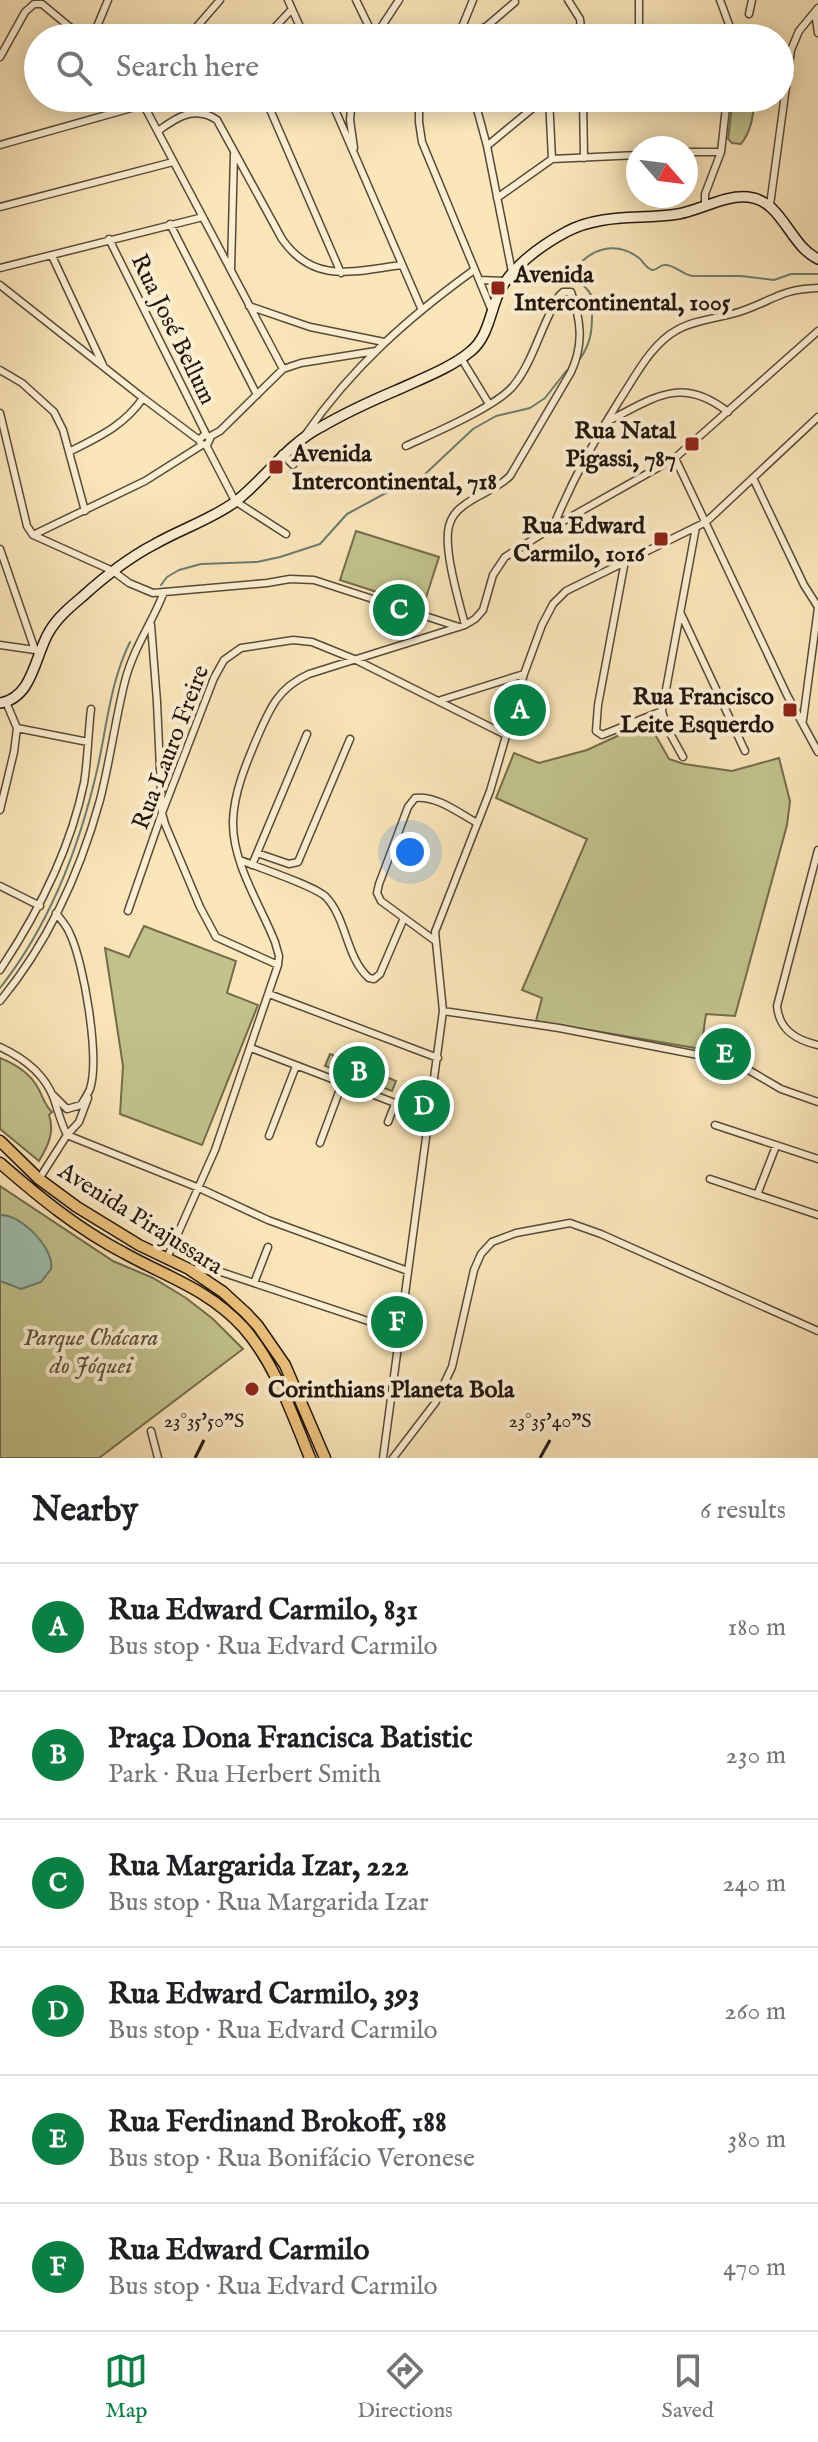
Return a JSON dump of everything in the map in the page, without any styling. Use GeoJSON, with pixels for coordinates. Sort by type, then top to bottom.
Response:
{"type":"FeatureCollection","features":[{"type":"Feature","properties":{"kind":"main road","name":"Avenida Pirajussara"},"geometry":{"type":"LineString","coordinates":[[0,1141],[39,1179],[77,1207],[139,1245],[189,1269],[223,1292],[258,1326],[285,1365],[325,1458]]}},
{"type":"Feature","properties":{"kind":"main road"},"geometry":{"type":"LineString","coordinates":[[0,1148],[39,1179]]}},
{"type":"Feature","properties":{"kind":"main road","name":"Avenida Pirajussara"},"geometry":{"type":"LineString","coordinates":[[0,1163],[6,1172],[52,1208],[124,1254],[179,1279],[212,1299],[244,1329],[268,1364],[310,1458]]}},
{"type":"Feature","properties":{"kind":"main road"},"geometry":{"type":"LineString","coordinates":[[268,1364],[289,1394],[294,1392],[295,1387]]}},
{"type":"Feature","properties":{"kind":"street"},"geometry":{"type":"LineString","coordinates":[[98,24],[108,0]]}},
{"type":"Feature","properties":{"kind":"street"},"geometry":{"type":"LineString","coordinates":[[199,24],[220,0]]}},
{"type":"Feature","properties":{"kind":"street"},"geometry":{"type":"LineString","coordinates":[[288,0],[299,24]]}},
{"type":"Feature","properties":{"kind":"street"},"geometry":{"type":"LineString","coordinates":[[356,0],[368,24]]}},
{"type":"Feature","properties":{"kind":"street"},"geometry":{"type":"LineString","coordinates":[[383,24],[399,0]]}},
{"type":"Feature","properties":{"kind":"street"},"geometry":{"type":"LineString","coordinates":[[463,24],[473,0]]}},
{"type":"Feature","properties":{"kind":"street"},"geometry":{"type":"LineString","coordinates":[[568,0],[581,24]]}},
{"type":"Feature","properties":{"kind":"street"},"geometry":{"type":"LineString","coordinates":[[639,0],[639,24]]}},
{"type":"Feature","properties":{"kind":"street"},"geometry":{"type":"LineString","coordinates":[[720,0],[729,24]]}},
{"type":"Feature","properties":{"kind":"street"},"geometry":{"type":"LineString","coordinates":[[749,14],[752,0]]}},
{"type":"Feature","properties":{"kind":"street"},"geometry":{"type":"LineString","coordinates":[[489,24],[515,2]]}},
{"type":"Feature","properties":{"kind":"street"},"geometry":{"type":"LineString","coordinates":[[0,57],[25,12],[34,4],[42,4],[68,24]]}},
{"type":"Feature","properties":{"kind":"street"},"geometry":{"type":"LineString","coordinates":[[278,24],[292,9]]}},
{"type":"Feature","properties":{"kind":"street"},"geometry":{"type":"LineString","coordinates":[[817,10],[818,33]]}},
{"type":"Feature","properties":{"kind":"street"},"geometry":{"type":"LineString","coordinates":[[794,43],[799,31],[817,10]]}},
{"type":"Feature","properties":{"kind":"street"},"geometry":{"type":"LineString","coordinates":[[0,145],[108,112]]}},
{"type":"Feature","properties":{"kind":"street"},"geometry":{"type":"LineString","coordinates":[[147,112],[283,369]]}},
{"type":"Feature","properties":{"kind":"street"},"geometry":{"type":"LineString","coordinates":[[271,112],[341,273]]}},
{"type":"Feature","properties":{"kind":"street"},"geometry":{"type":"LineString","coordinates":[[336,112],[421,308]]}},
{"type":"Feature","properties":{"kind":"street"},"geometry":{"type":"LineString","coordinates":[[351,112],[355,155]]}},
{"type":"Feature","properties":{"kind":"street"},"geometry":{"type":"LineString","coordinates":[[419,112],[422,142],[492,311]]}},
{"type":"Feature","properties":{"kind":"street"},"geometry":{"type":"LineString","coordinates":[[478,112],[512,272]]}},
{"type":"Feature","properties":{"kind":"street"},"geometry":{"type":"LineString","coordinates":[[487,146],[530,112]]}},
{"type":"Feature","properties":{"kind":"street"},"geometry":{"type":"LineString","coordinates":[[548,112],[552,159]]}},
{"type":"Feature","properties":{"kind":"street"},"geometry":{"type":"LineString","coordinates":[[583,112],[584,158]]}},
{"type":"Feature","properties":{"kind":"street"},"geometry":{"type":"LineString","coordinates":[[705,206],[705,194],[721,152],[725,112]]}},
{"type":"Feature","properties":{"kind":"street"},"geometry":{"type":"LineString","coordinates":[[770,205],[783,112]]}},
{"type":"Feature","properties":{"kind":"street"},"geometry":{"type":"LineString","coordinates":[[158,131],[188,113],[205,113],[217,120],[288,248],[311,266],[321,271],[341,273],[402,265]]}},
{"type":"Feature","properties":{"kind":"street"},"geometry":{"type":"LineString","coordinates":[[231,273],[234,149]]}},
{"type":"Feature","properties":{"kind":"street"},"geometry":{"type":"LineString","coordinates":[[698,152],[721,152]]}},
{"type":"Feature","properties":{"kind":"street"},"geometry":{"type":"LineString","coordinates":[[497,198],[552,159],[626,156]]}},
{"type":"Feature","properties":{"kind":"street"},"geometry":{"type":"LineString","coordinates":[[0,207],[173,162]]}},
{"type":"Feature","properties":{"kind":"street"},"geometry":{"type":"LineString","coordinates":[[0,810],[17,728],[3,702],[18,694],[27,684],[37,651],[60,617],[113,571],[152,545],[212,516],[235,501],[282,454],[304,437],[461,358],[476,346],[505,281],[553,239],[575,227],[606,219],[681,213],[738,197],[758,199],[770,205],[800,246],[818,259]]}},
{"type":"Feature","properties":{"kind":"street"},"geometry":{"type":"LineString","coordinates":[[0,268],[203,217]]}},
{"type":"Feature","properties":{"kind":"street"},"geometry":{"type":"LineString","coordinates":[[170,224],[257,395]]}},
{"type":"Feature","properties":{"kind":"street","name":"Rua José Bellum"},"geometry":{"type":"LineString","coordinates":[[109,239],[208,436]]}},
{"type":"Feature","properties":{"kind":"street"},"geometry":{"type":"LineString","coordinates":[[52,256],[104,367]]}},
{"type":"Feature","properties":{"kind":"street"},"geometry":{"type":"LineString","coordinates":[[304,437],[329,400],[384,342],[421,308],[474,270]]}},
{"type":"Feature","properties":{"kind":"street"},"geometry":{"type":"LineString","coordinates":[[480,280],[505,281]]}},
{"type":"Feature","properties":{"kind":"street"},"geometry":{"type":"LineString","coordinates":[[0,285],[202,443]]}},
{"type":"Feature","properties":{"kind":"street"},"geometry":{"type":"LineString","coordinates":[[553,527],[584,459],[605,423],[642,366],[665,339],[679,329],[750,308],[781,293],[818,288]]}},
{"type":"Feature","properties":{"kind":"street"},"geometry":{"type":"LineString","coordinates":[[406,446],[510,390],[560,295],[569,291],[572,294],[581,340],[579,355],[571,372],[510,476],[495,489],[460,508],[448,529],[462,626]]}},
{"type":"Feature","properties":{"kind":"street"},"geometry":{"type":"LineString","coordinates":[[485,294],[495,300]]}},
{"type":"Feature","properties":{"kind":"street"},"geometry":{"type":"LineString","coordinates":[[249,306],[310,327],[384,342]]}},
{"type":"Feature","properties":{"kind":"street"},"geometry":{"type":"LineString","coordinates":[[166,1259],[215,1150],[278,965],[275,942],[240,860],[233,823],[235,801],[246,765],[269,711],[281,692],[309,674],[462,626],[475,619],[483,610],[493,575],[505,557],[675,458],[818,331]]}},
{"type":"Feature","properties":{"kind":"street"},"geometry":{"type":"LineString","coordinates":[[286,534],[235,501],[202,443],[201,435],[208,436],[220,431],[283,369],[313,360],[376,351]]}},
{"type":"Feature","properties":{"kind":"street"},"geometry":{"type":"LineString","coordinates":[[461,358],[489,404]]}},
{"type":"Feature","properties":{"kind":"street"},"geometry":{"type":"LineString","coordinates":[[2,370],[22,383],[54,412],[63,430],[85,511]]}},
{"type":"Feature","properties":{"kind":"street"},"geometry":{"type":"LineString","coordinates":[[605,423],[648,401],[679,391],[707,398],[728,412]]}},
{"type":"Feature","properties":{"kind":"street"},"geometry":{"type":"LineString","coordinates":[[69,452],[118,426],[143,398]]}},
{"type":"Feature","properties":{"kind":"street"},"geometry":{"type":"LineString","coordinates":[[0,413],[27,526],[33,535],[113,571],[142,589],[153,593],[290,579],[314,580],[462,626]]}},
{"type":"Feature","properties":{"kind":"street"},"geometry":{"type":"LineString","coordinates":[[383,1458],[443,1011],[434,940],[490,791],[524,674],[542,625],[557,599],[566,591],[706,522],[818,417]]}},
{"type":"Feature","properties":{"kind":"street"},"geometry":{"type":"LineString","coordinates":[[33,535],[145,481],[202,443]]}},
{"type":"Feature","properties":{"kind":"street"},"geometry":{"type":"LineString","coordinates":[[282,454],[293,465]]}},
{"type":"Feature","properties":{"kind":"street"},"geometry":{"type":"LineString","coordinates":[[675,458],[787,695],[818,752]]}},
{"type":"Feature","properties":{"kind":"street"},"geometry":{"type":"LineString","coordinates":[[753,478],[818,608],[802,722]]}},
{"type":"Feature","properties":{"kind":"street"},"geometry":{"type":"LineString","coordinates":[[683,757],[667,728],[662,711],[696,527]]}},
{"type":"Feature","properties":{"kind":"street"},"geometry":{"type":"LineString","coordinates":[[0,549],[37,651]]}},
{"type":"Feature","properties":{"kind":"street"},"geometry":{"type":"LineString","coordinates":[[625,561],[598,705],[596,731],[602,735],[662,711]]}},
{"type":"Feature","properties":{"kind":"street"},"geometry":{"type":"LineString","coordinates":[[0,1001],[28,964],[81,858],[105,776],[125,680],[164,592]]}},
{"type":"Feature","properties":{"kind":"street"},"geometry":{"type":"LineString","coordinates":[[681,614],[745,751]]}},
{"type":"Feature","properties":{"kind":"street"},"geometry":{"type":"LineString","coordinates":[[151,624],[162,813],[200,907],[216,937],[278,965]]}},
{"type":"Feature","properties":{"kind":"street","name":"Rua Lauro Freire"},"geometry":{"type":"LineString","coordinates":[[128,911],[214,678],[229,656],[241,648],[293,640],[312,642],[441,700],[506,735]]}},
{"type":"Feature","properties":{"kind":"street"},"geometry":{"type":"LineString","coordinates":[[0,645],[37,651]]}},
{"type":"Feature","properties":{"kind":"street"},"geometry":{"type":"LineString","coordinates":[[441,700],[524,674]]}},
{"type":"Feature","properties":{"kind":"street"},"geometry":{"type":"LineString","coordinates":[[0,970],[40,906],[58,867],[84,779],[91,709]]}},
{"type":"Feature","properties":{"kind":"street"},"geometry":{"type":"LineString","coordinates":[[17,728],[88,742]]}},
{"type":"Feature","properties":{"kind":"street"},"geometry":{"type":"LineString","coordinates":[[252,865],[307,734]]}},
{"type":"Feature","properties":{"kind":"street"},"geometry":{"type":"LineString","coordinates":[[257,853],[289,864],[298,862],[350,739]]}},
{"type":"Feature","properties":{"kind":"street"},"geometry":{"type":"LineString","coordinates":[[434,940],[381,901],[377,890],[411,802],[419,797],[434,800],[477,823]]}},
{"type":"Feature","properties":{"kind":"street"},"geometry":{"type":"LineString","coordinates":[[818,850],[777,1006],[781,1024],[789,1033],[818,1045]]}},
{"type":"Feature","properties":{"kind":"street"},"geometry":{"type":"LineString","coordinates":[[240,860],[325,896],[369,978],[374,979],[380,974],[404,918]]}},
{"type":"Feature","properties":{"kind":"street"},"geometry":{"type":"LineString","coordinates":[[0,886],[40,906]]}},
{"type":"Feature","properties":{"kind":"street"},"geometry":{"type":"LineString","coordinates":[[39,1179],[82,1117],[90,1090],[93,1043],[85,994],[76,950],[69,931],[56,913]]}},
{"type":"Feature","properties":{"kind":"street"},"geometry":{"type":"LineString","coordinates":[[269,994],[438,1058]]}},
{"type":"Feature","properties":{"kind":"street"},"geometry":{"type":"LineString","coordinates":[[443,1011],[559,1028],[729,1061],[781,1089],[818,1102]]}},
{"type":"Feature","properties":{"kind":"street"},"geometry":{"type":"LineString","coordinates":[[0,1047],[32,1067],[64,1107],[72,1109],[81,1105],[90,1090]]}},
{"type":"Feature","properties":{"kind":"street"},"geometry":{"type":"LineString","coordinates":[[251,1048],[429,1116]]}},
{"type":"Feature","properties":{"kind":"street"},"geometry":{"type":"LineString","coordinates":[[269,1136],[296,1066]]}},
{"type":"Feature","properties":{"kind":"street"},"geometry":{"type":"LineString","coordinates":[[320,1143],[342,1084]]}},
{"type":"Feature","properties":{"kind":"street"},"geometry":{"type":"LineString","coordinates":[[53,1095],[67,1135],[304,1234],[408,1271]]}},
{"type":"Feature","properties":{"kind":"street"},"geometry":{"type":"LineString","coordinates":[[388,1122],[395,1104]]}},
{"type":"Feature","properties":{"kind":"street"},"geometry":{"type":"LineString","coordinates":[[715,1125],[818,1159]]}},
{"type":"Feature","properties":{"kind":"street"},"geometry":{"type":"LineString","coordinates":[[757,1195],[776,1146]]}},
{"type":"Feature","properties":{"kind":"street"},"geometry":{"type":"LineString","coordinates":[[710,1179],[818,1215]]}},
{"type":"Feature","properties":{"kind":"street"},"geometry":{"type":"LineString","coordinates":[[393,1458],[435,1403],[452,1367],[474,1270],[481,1254],[492,1242],[516,1233],[570,1223],[818,1331]]}},
{"type":"Feature","properties":{"kind":"street"},"geometry":{"type":"LineString","coordinates":[[254,1283],[268,1247]]}},
{"type":"Feature","properties":{"kind":"street"},"geometry":{"type":"LineString","coordinates":[[189,1269],[213,1270],[401,1332]]}},
{"type":"Feature","properties":{"kind":"street"},"geometry":{"type":"LineString","coordinates":[[151,1431],[158,1458]]}},
{"type":"Feature","properties":{"kind":"green space"},"geometry":{"type":"Polygon","coordinates":[[[731,112],[753,112],[750,128],[741,144],[728,139],[731,112]]]}},
{"type":"Feature","properties":{"kind":"green space"},"geometry":{"type":"Polygon","coordinates":[[[356,531],[439,557],[423,607],[340,580],[356,531]]]}},
{"type":"Feature","properties":{"kind":"green space"},"geometry":{"type":"Polygon","coordinates":[[[652,720],[656,736],[669,759],[684,764],[732,771],[779,758],[790,801],[787,825],[735,1016],[706,1014],[701,1049],[536,1021],[542,998],[522,990],[587,839],[496,798],[514,753],[539,763],[587,750],[652,720]]]}},
{"type":"Feature","properties":{"kind":"green space"},"geometry":{"type":"Polygon","coordinates":[[[144,926],[236,961],[227,993],[258,1005],[202,1145],[120,1114],[123,1066],[105,948],[129,957],[144,926]]]}},
{"type":"Feature","properties":{"kind":"green space"},"geometry":{"type":"Polygon","coordinates":[[[330,1054],[396,1081],[392,1091],[325,1066],[330,1054]]]}},
{"type":"Feature","properties":{"kind":"green space"},"geometry":{"type":"Polygon","coordinates":[[[0,1058],[17,1066],[31,1078],[52,1112],[49,1115],[50,1139],[39,1161],[0,1129],[0,1058]]]}},
{"type":"Feature","properties":{"kind":"green space","name":"Parque Chácara do Jóquei"},"geometry":{"type":"Polygon","coordinates":[[[0,1186],[113,1261],[153,1278],[186,1298],[243,1349],[99,1458],[0,1458],[0,1186]]]}},
{"type":"Feature","properties":{"kind":"shaded area"},"geometry":{"type":"Polygon","coordinates":[[[0,1215],[26,1226],[48,1252],[51,1269],[41,1282],[21,1289],[0,1281],[0,1215]]]}},
{"type":"Feature","properties":{"kind":"waterway"},"geometry":{"type":"LineString","coordinates":[[580,359],[590,338],[594,305],[590,293],[574,271],[595,252],[621,249],[639,258],[651,270],[668,265],[693,276],[774,280],[791,274],[818,274]]}},
{"type":"Feature","properties":{"kind":"waterway"},"geometry":{"type":"LineString","coordinates":[[161,585],[179,570],[201,564],[257,562],[320,544],[347,514],[423,476],[473,429],[496,416],[530,408],[545,398],[567,370]]}},
{"type":"Feature","properties":{"kind":"waterway"},"geometry":{"type":"LineString","coordinates":[[0,988],[49,910],[73,854],[91,796],[114,687],[130,642]]}},
{"type":"Feature","properties":{"kind":"place","name":"Avenida Intercontinental, 1005"},"geometry":{"type":"Point","coordinates":[498,288]}},
{"type":"Feature","properties":{"kind":"place","name":"Rua Natal Pigassi, 787"},"geometry":{"type":"Point","coordinates":[692,444]}},
{"type":"Feature","properties":{"kind":"place","name":"Avenida Intercontinental, 718"},"geometry":{"type":"Point","coordinates":[276,467]}},
{"type":"Feature","properties":{"kind":"place","name":"Rua Edward Carmilo, 1016"},"geometry":{"type":"Point","coordinates":[661,539]}},
{"type":"Feature","properties":{"kind":"place","name":"Rua Margarida Izar, 222"},"geometry":{"type":"Point","coordinates":[399,610]}},
{"type":"Feature","properties":{"kind":"place","name":"Rua Edward Carmilo, 831"},"geometry":{"type":"Point","coordinates":[520,710]}},
{"type":"Feature","properties":{"kind":"place","name":"Rua Francisco Leite Esquerdo"},"geometry":{"type":"Point","coordinates":[790,710]}},
{"type":"Feature","properties":{"kind":"place","name":"Rua Ferdinand Brokoff, 188"},"geometry":{"type":"Point","coordinates":[725,1054]}},
{"type":"Feature","properties":{"kind":"place","name":"Praça Dona Francisca Batistic"},"geometry":{"type":"Point","coordinates":[359,1072]}},
{"type":"Feature","properties":{"kind":"place","name":"Rua Edward Carmilo, 393"},"geometry":{"type":"Point","coordinates":[424,1106]}},
{"type":"Feature","properties":{"kind":"place","name":"Rua Edward Carmilo"},"geometry":{"type":"Point","coordinates":[397,1322]}},
{"type":"Feature","properties":{"kind":"place","name":"Corinthians Planeta Bola"},"geometry":{"type":"Point","coordinates":[252,1389]}}]}
